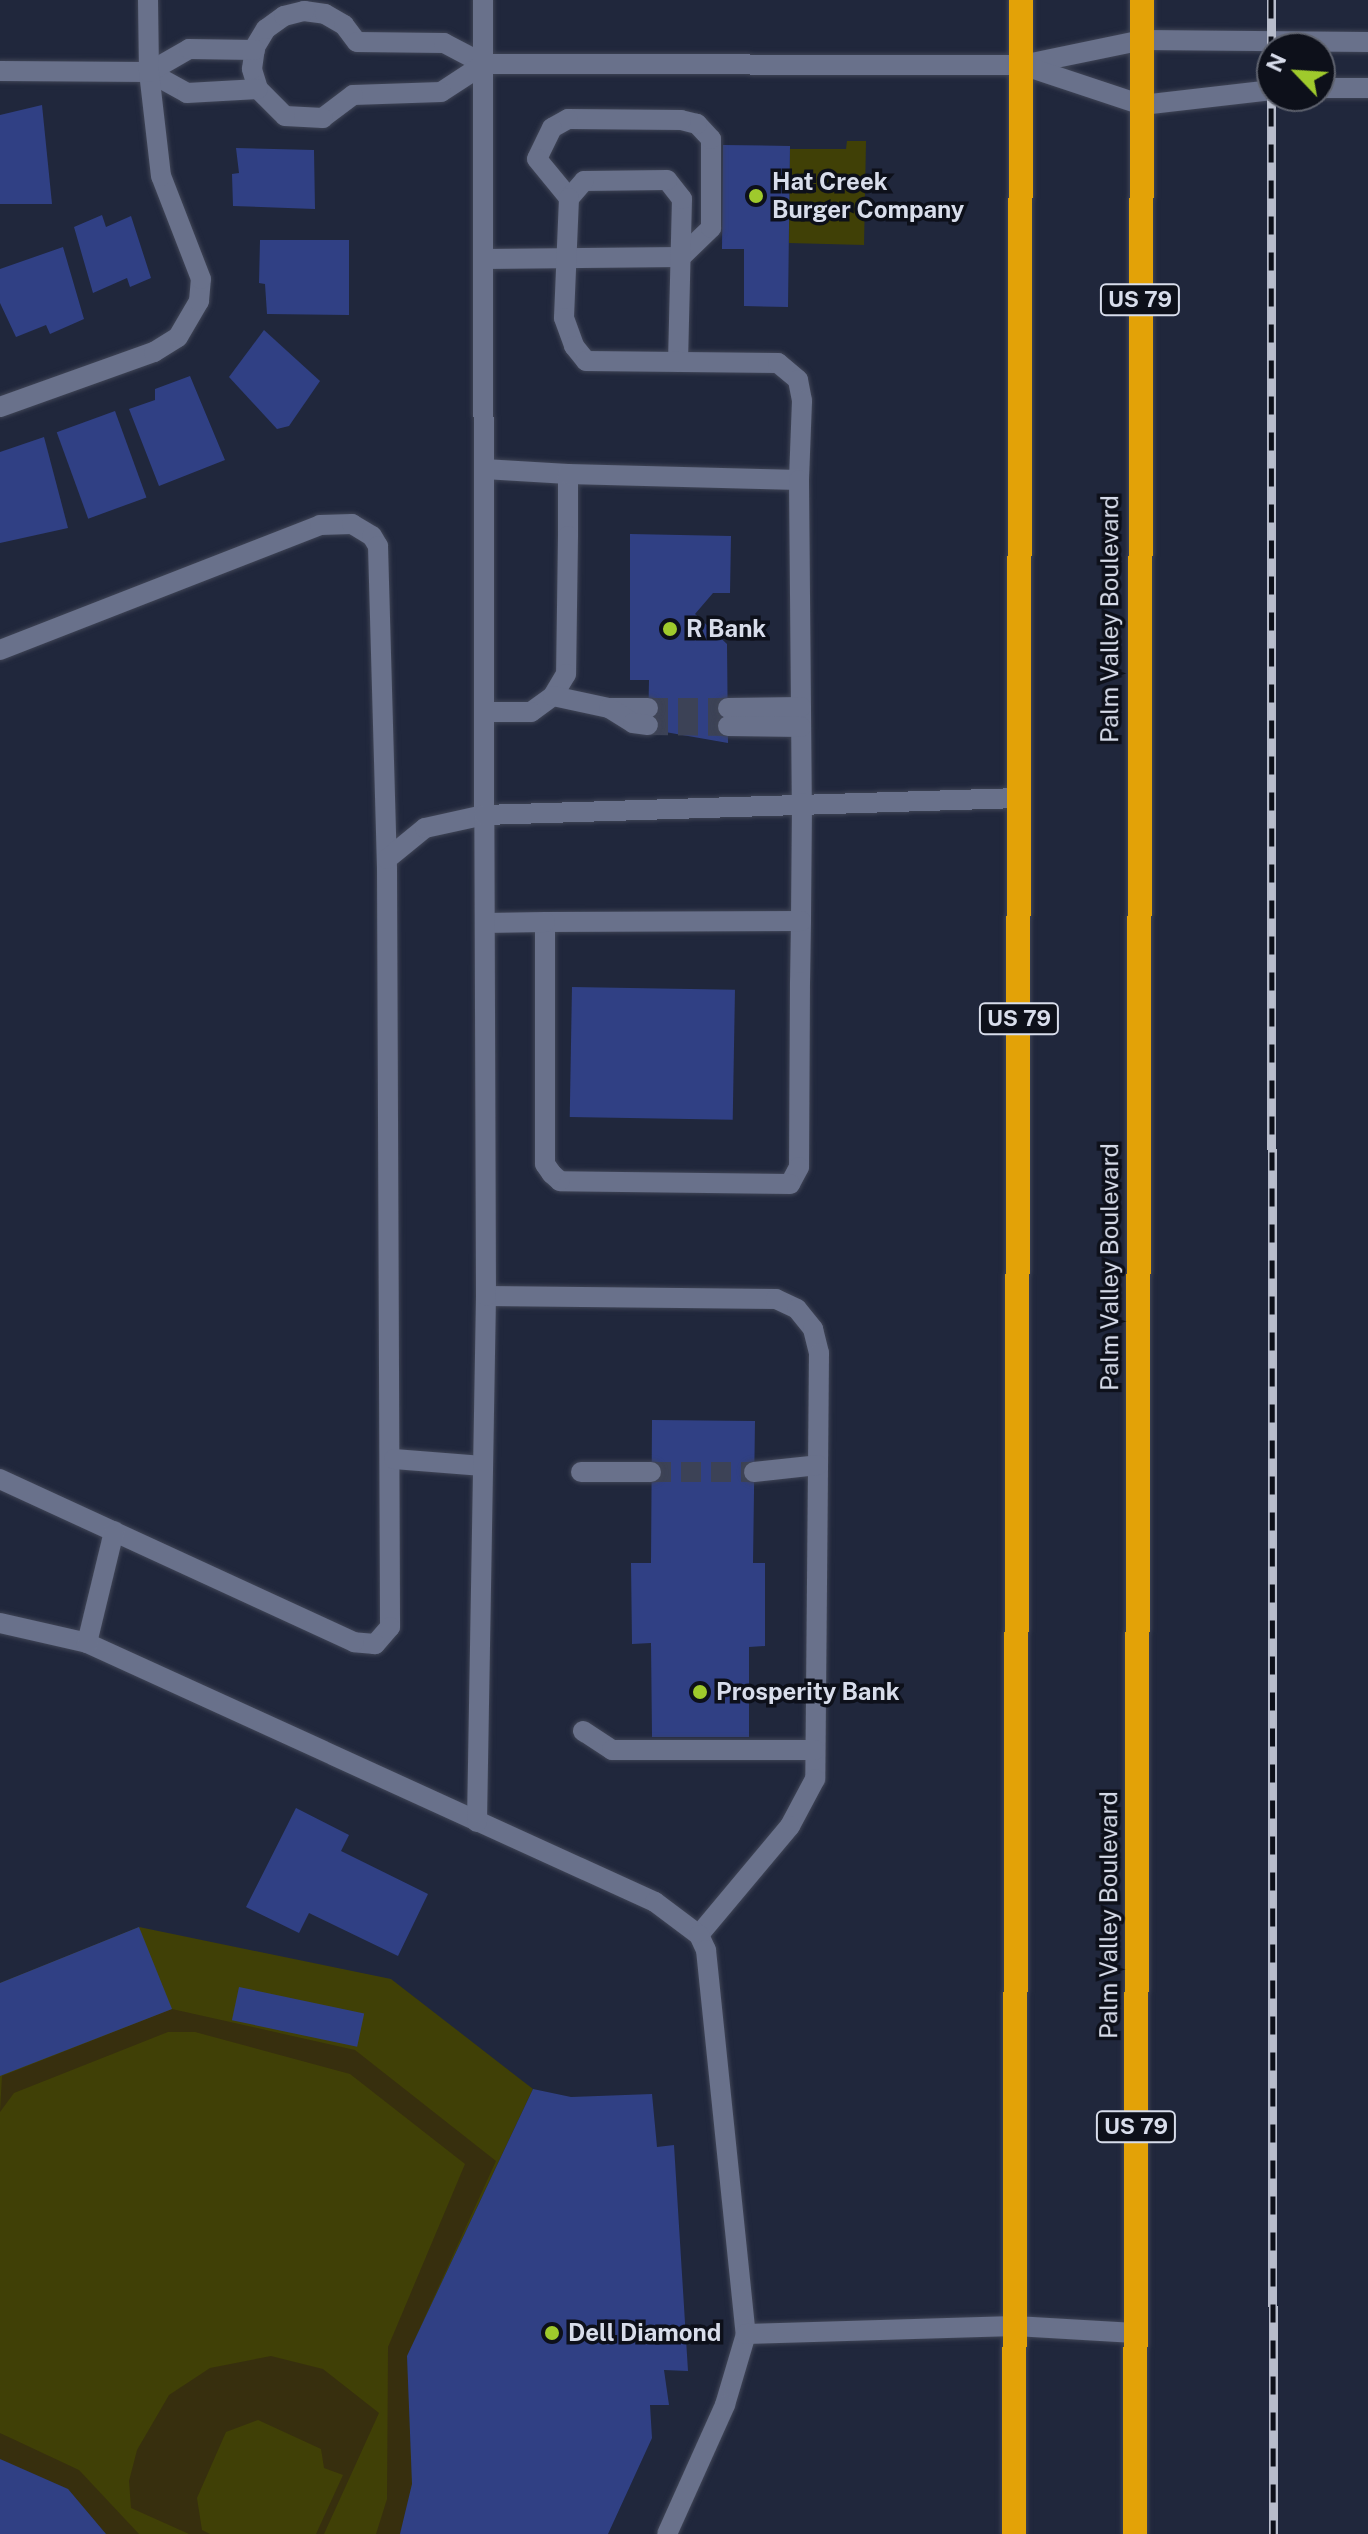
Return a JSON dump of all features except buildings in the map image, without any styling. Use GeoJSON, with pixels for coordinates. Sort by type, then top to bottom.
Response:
{"type":"FeatureCollection","features":[{"type":"Feature","properties":{"kind":"highway","name":"US 79"},"geometry":{"type":"LineString","coordinates":[[1014,2534],[1021,0]]}},
{"type":"Feature","properties":{"kind":"highway","name":"Palm Valley Boulevard"},"geometry":{"type":"LineString","coordinates":[[1135,2534],[1142,0]]}},
{"type":"Feature","properties":{"kind":"street"},"geometry":{"type":"LineString","coordinates":[[0,407],[154,352],[178,337],[199,301],[201,279],[161,176],[149,72],[148,0]]}},
{"type":"Feature","properties":{"kind":"street"},"geometry":{"type":"LineString","coordinates":[[477,1822],[486,1296],[483,0]]}},
{"type":"Feature","properties":{"kind":"street"},"geometry":{"type":"LineString","coordinates":[[484,64],[441,92],[353,95],[340,109],[313,119],[285,116],[258,89],[255,50],[266,29],[284,16],[304,11],[344,25],[357,42],[444,43],[484,64],[1022,65],[1143,40],[1368,42]]}},
{"type":"Feature","properties":{"kind":"street"},"geometry":{"type":"LineString","coordinates":[[149,72],[189,49],[255,50]]}},
{"type":"Feature","properties":{"kind":"street"},"geometry":{"type":"LineString","coordinates":[[1022,65],[1142,105],[1256,92]]}},
{"type":"Feature","properties":{"kind":"street"},"geometry":{"type":"LineString","coordinates":[[0,71],[149,72],[187,93],[258,89]]}},
{"type":"Feature","properties":{"kind":"street"},"geometry":{"type":"LineString","coordinates":[[1336,88],[1368,88]]}},
{"type":"Feature","properties":{"kind":"street"},"geometry":{"type":"LineString","coordinates":[[484,259],[681,257],[711,228],[711,139],[697,124],[568,119],[552,128],[537,159],[569,198]]}},
{"type":"Feature","properties":{"kind":"street"},"geometry":{"type":"LineString","coordinates":[[545,922],[545,1164],[552,1174],[560,1181],[790,1184],[799,1167],[802,803],[798,380],[778,363],[678,362],[586,361],[564,318],[569,198],[584,181],[667,180],[682,199],[678,362]]}},
{"type":"Feature","properties":{"kind":"street"},"geometry":{"type":"LineString","coordinates":[[484,469],[799,480]]}},
{"type":"Feature","properties":{"kind":"street"},"geometry":{"type":"LineString","coordinates":[[484,712],[531,712],[553,696],[566,674],[568,474]]}},
{"type":"Feature","properties":{"kind":"street"},"geometry":{"type":"LineString","coordinates":[[0,650],[320,525],[352,524],[372,536],[380,568],[387,859],[393,1615],[384,1638],[375,1644],[354,1642],[0,1479]]}},
{"type":"Feature","properties":{"kind":"street"},"geometry":{"type":"LineString","coordinates":[[553,696],[648,716]]}},
{"type":"Feature","properties":{"kind":"street"},"geometry":{"type":"LineString","coordinates":[[728,717],[801,717]]}},
{"type":"Feature","properties":{"kind":"street"},"geometry":{"type":"LineString","coordinates":[[387,859],[425,828],[484,815],[1020,798]]}},
{"type":"Feature","properties":{"kind":"street"},"geometry":{"type":"LineString","coordinates":[[485,923],[801,921]]}},
{"type":"Feature","properties":{"kind":"street"},"geometry":{"type":"LineString","coordinates":[[486,1296],[776,1299],[797,1309],[813,1329],[819,1353],[815,1779],[790,1826],[699,1935]]}},
{"type":"Feature","properties":{"kind":"street"},"geometry":{"type":"LineString","coordinates":[[394,1459],[483,1466]]}},
{"type":"Feature","properties":{"kind":"street"},"geometry":{"type":"LineString","coordinates":[[754,1472],[818,1465]]}},
{"type":"Feature","properties":{"kind":"street"},"geometry":{"type":"LineString","coordinates":[[581,1472],[651,1472]]}},
{"type":"Feature","properties":{"kind":"street"},"geometry":{"type":"LineString","coordinates":[[87,1643],[114,1531]]}},
{"type":"Feature","properties":{"kind":"street"},"geometry":{"type":"LineString","coordinates":[[0,1623],[87,1643],[655,1902],[699,1935],[706,1950],[746,2334],[725,2405],[667,2534]]}},
{"type":"Feature","properties":{"kind":"street"},"geometry":{"type":"LineString","coordinates":[[583,1731],[612,1750],[815,1750]]}},
{"type":"Feature","properties":{"kind":"street"},"geometry":{"type":"LineString","coordinates":[[746,2334],[1015,2326],[1135,2333]]}},
{"type":"Feature","properties":{"kind":"shaded area"},"geometry":{"type":"Polygon","coordinates":[[[847,141],[866,141],[864,245],[789,243],[790,149],[846,149],[847,141]]]}},
{"type":"Feature","properties":{"kind":"shaded area"},"geometry":{"type":"Polygon","coordinates":[[[139,1927],[391,1979],[533,2089],[407,2356],[412,2484],[400,2534],[106,2534],[68,2489],[0,2459],[0,1983],[139,1927]]]}},
{"type":"Feature","properties":{"kind":"sand"},"geometry":{"type":"Polygon","coordinates":[[[172,2009],[355,2050],[496,2161],[407,2356],[412,2484],[400,2534],[376,2534],[387,2499],[388,2347],[465,2164],[350,2074],[195,2032],[168,2032],[14,2093],[0,2112],[2,2076],[172,2009]]]}},
{"type":"Feature","properties":{"kind":"sand"},"geometry":{"type":"Polygon","coordinates":[[[271,2356],[323,2369],[379,2413],[324,2534],[316,2534],[343,2475],[324,2468],[321,2449],[258,2420],[226,2432],[197,2498],[202,2530],[210,2534],[189,2534],[131,2508],[129,2481],[137,2450],[169,2395],[210,2368],[271,2356]]]}},
{"type":"Feature","properties":{"kind":"sand"},"geometry":{"type":"Polygon","coordinates":[[[0,2433],[79,2470],[139,2534],[106,2534],[68,2489],[0,2459],[0,2433]]]}},
{"type":"Feature","properties":{"kind":"tunnel"},"geometry":{"type":"LineString","coordinates":[[648,708],[728,708]]}},
{"type":"Feature","properties":{"kind":"tunnel"},"geometry":{"type":"LineString","coordinates":[[648,725],[728,726]]}},
{"type":"Feature","properties":{"kind":"tunnel"},"geometry":{"type":"LineString","coordinates":[[651,1472],[754,1472]]}},
{"type":"Feature","properties":{"kind":"railway"},"geometry":{"type":"LineString","coordinates":[[1271,0],[1273,2534]]}},
{"type":"Feature","properties":{"kind":"place","name":"Hat Creek Burger Company"},"geometry":{"type":"Point","coordinates":[756,196]}},
{"type":"Feature","properties":{"kind":"place","name":"R Bank"},"geometry":{"type":"Point","coordinates":[670,629]}},
{"type":"Feature","properties":{"kind":"place","name":"Prosperity Bank"},"geometry":{"type":"Point","coordinates":[700,1692]}},
{"type":"Feature","properties":{"kind":"place","name":"Dell Diamond"},"geometry":{"type":"Point","coordinates":[552,2333]}}]}
